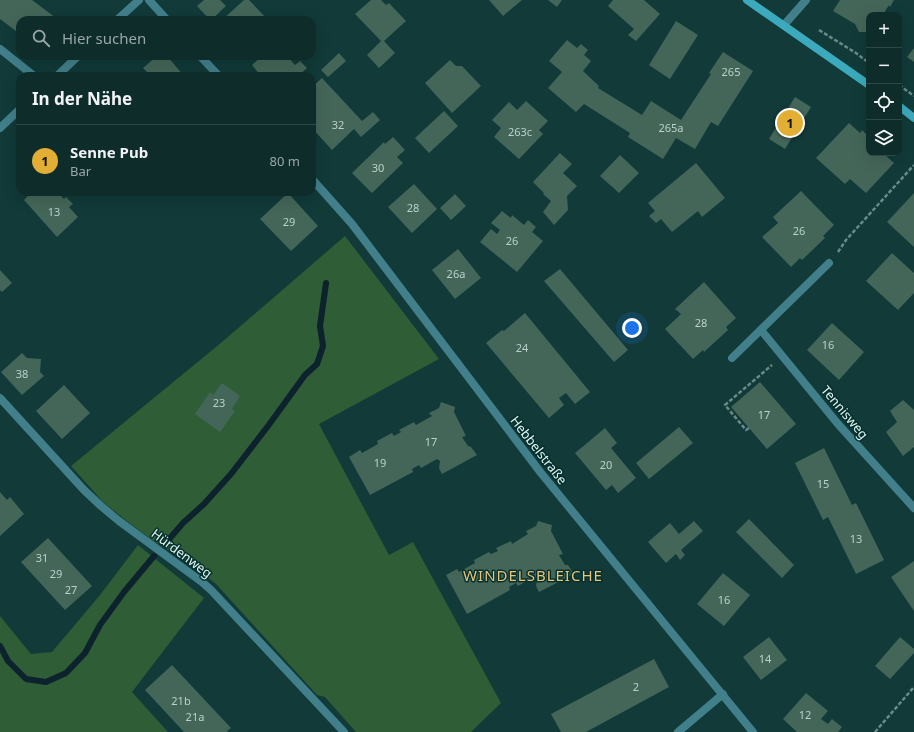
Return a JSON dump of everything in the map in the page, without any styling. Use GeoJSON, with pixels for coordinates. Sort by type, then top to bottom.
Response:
{"type":"FeatureCollection","features":[{"type":"Feature","properties":{"kind":"main road"},"geometry":{"type":"LineString","coordinates":[[746,0],[868,84]]}},
{"type":"Feature","properties":{"kind":"main road"},"geometry":{"type":"LineString","coordinates":[[902,108],[914,118]]}},
{"type":"Feature","properties":{"kind":"street"},"geometry":{"type":"LineString","coordinates":[[121,16],[139,0]]}},
{"type":"Feature","properties":{"kind":"street"},"geometry":{"type":"LineString","coordinates":[[149,0],[163,16]]}},
{"type":"Feature","properties":{"kind":"street"},"geometry":{"type":"LineString","coordinates":[[784,25],[806,0]]}},
{"type":"Feature","properties":{"kind":"street"},"geometry":{"type":"LineString","coordinates":[[0,49],[29,72]]}},
{"type":"Feature","properties":{"kind":"street"},"geometry":{"type":"LineString","coordinates":[[61,72],[74,60]]}},
{"type":"Feature","properties":{"kind":"street"},"geometry":{"type":"LineString","coordinates":[[204,60],[215,72]]}},
{"type":"Feature","properties":{"kind":"street"},"geometry":{"type":"LineString","coordinates":[[0,128],[16,113]]}},
{"type":"Feature","properties":{"kind":"street","name":"Hebbelstraße"},"geometry":{"type":"LineString","coordinates":[[316,184],[352,224],[541,473],[753,732]]}},
{"type":"Feature","properties":{"kind":"street"},"geometry":{"type":"LineString","coordinates":[[732,358],[829,263]]}},
{"type":"Feature","properties":{"kind":"street","name":"Tennisweg"},"geometry":{"type":"LineString","coordinates":[[761,330],[838,424],[914,508]]}},
{"type":"Feature","properties":{"kind":"street","name":"Hürdenweg"},"geometry":{"type":"LineString","coordinates":[[0,398],[84,490],[101,506],[211,590],[344,732]]}},
{"type":"Feature","properties":{"kind":"street"},"geometry":{"type":"LineString","coordinates":[[678,732],[723,694]]}},
{"type":"Feature","properties":{"kind":"path"},"geometry":{"type":"LineString","coordinates":[[819,30],[866,61]]}},
{"type":"Feature","properties":{"kind":"path"},"geometry":{"type":"LineString","coordinates":[[902,87],[914,96]]}},
{"type":"Feature","properties":{"kind":"path"},"geometry":{"type":"LineString","coordinates":[[829,263],[846,240],[914,165]]}},
{"type":"Feature","properties":{"kind":"path"},"geometry":{"type":"LineString","coordinates":[[749,428],[746,430],[725,405],[783,356]]}},
{"type":"Feature","properties":{"kind":"path"},"geometry":{"type":"LineString","coordinates":[[875,732],[914,687]]}},
{"type":"Feature","properties":{"kind":"green space"},"geometry":{"type":"Polygon","coordinates":[[[345,236],[439,359],[319,424],[389,555],[413,542],[501,703],[471,732],[356,732],[325,697],[317,695],[216,584],[197,569],[151,539],[103,502],[71,466],[222,342],[345,236]]]}},
{"type":"Feature","properties":{"kind":"green space"},"geometry":{"type":"Polygon","coordinates":[[[138,545],[204,598],[132,692],[168,732],[0,732],[0,616],[31,654],[52,652],[100,595],[138,545]]]}},
{"type":"Feature","properties":{"kind":"building"},"geometry":{"type":"Polygon","coordinates":[[[0,0],[32,0],[53,16],[16,16],[16,31],[0,19],[0,0]]]}},
{"type":"Feature","properties":{"kind":"building"},"geometry":{"type":"Polygon","coordinates":[[[204,0],[220,0],[226,6],[215,16],[206,16],[197,6],[204,0]]]}},
{"type":"Feature","properties":{"kind":"building"},"geometry":{"type":"Polygon","coordinates":[[[244,0],[249,0],[264,16],[226,16],[244,0]]]}},
{"type":"Feature","properties":{"kind":"building"},"geometry":{"type":"Polygon","coordinates":[[[371,0],[381,0],[386,5],[389,3],[406,21],[384,41],[395,53],[379,68],[367,55],[381,41],[355,14],[371,0]]]}},
{"type":"Feature","properties":{"kind":"building"},"geometry":{"type":"Polygon","coordinates":[[[489,0],[522,0],[503,16],[489,0]]]}},
{"type":"Feature","properties":{"kind":"building"},"geometry":{"type":"Polygon","coordinates":[[[548,0],[562,0],[557,7],[548,0]]]}},
{"type":"Feature","properties":{"kind":"building"},"geometry":{"type":"Polygon","coordinates":[[[613,0],[644,0],[660,14],[636,41],[628,35],[634,29],[608,6],[613,0]]]}},
{"type":"Feature","properties":{"kind":"building"},"geometry":{"type":"Polygon","coordinates":[[[840,0],[894,0],[885,12],[866,12],[866,32],[859,32],[855,24],[833,11],[840,0]]]}},
{"type":"Feature","properties":{"kind":"building"},"geometry":{"type":"Polygon","coordinates":[[[676,21],[698,35],[670,79],[649,65],[676,21]]]}},
{"type":"Feature","properties":{"kind":"building"},"geometry":{"type":"Polygon","coordinates":[[[567,40],[577,48],[581,44],[588,50],[584,55],[591,61],[583,71],[599,86],[598,88],[642,115],[651,101],[681,120],[711,74],[709,73],[723,52],[753,71],[718,126],[711,122],[695,149],[676,138],[663,159],[628,137],[630,133],[584,104],[576,112],[548,88],[562,72],[549,61],[567,40]]]}},
{"type":"Feature","properties":{"kind":"building"},"geometry":{"type":"Polygon","coordinates":[[[914,48],[914,62],[907,57],[914,48]]]}},
{"type":"Feature","properties":{"kind":"building"},"geometry":{"type":"Polygon","coordinates":[[[339,53],[346,61],[328,77],[321,70],[339,53]]]}},
{"type":"Feature","properties":{"kind":"building"},"geometry":{"type":"Polygon","coordinates":[[[152,60],[170,60],[181,72],[147,72],[143,68],[152,60]]]}},
{"type":"Feature","properties":{"kind":"building"},"geometry":{"type":"Polygon","coordinates":[[[258,60],[291,60],[295,65],[300,61],[307,68],[302,72],[258,72],[252,65],[258,60]]]}},
{"type":"Feature","properties":{"kind":"building"},"geometry":{"type":"Polygon","coordinates":[[[450,60],[456,66],[462,66],[481,86],[452,113],[425,83],[450,60]]]}},
{"type":"Feature","properties":{"kind":"building"},"geometry":{"type":"Polygon","coordinates":[[[322,78],[362,121],[373,112],[380,120],[361,137],[354,129],[332,150],[316,132],[316,83],[322,78]]]}},
{"type":"Feature","properties":{"kind":"building"},"geometry":{"type":"Polygon","coordinates":[[[795,97],[811,107],[785,149],[769,139],[795,97]]]}},
{"type":"Feature","properties":{"kind":"building"},"geometry":{"type":"Polygon","coordinates":[[[526,101],[548,121],[539,130],[543,134],[519,159],[494,137],[501,128],[492,120],[509,102],[517,110],[526,101]]]}},
{"type":"Feature","properties":{"kind":"building"},"geometry":{"type":"Polygon","coordinates":[[[444,111],[458,126],[429,153],[415,138],[444,111]]]}},
{"type":"Feature","properties":{"kind":"building"},"geometry":{"type":"Polygon","coordinates":[[[849,123],[860,133],[862,130],[866,134],[866,156],[886,156],[894,163],[866,193],[850,179],[845,184],[816,158],[849,123]]]}},
{"type":"Feature","properties":{"kind":"building"},"geometry":{"type":"Polygon","coordinates":[[[393,137],[405,150],[397,157],[403,163],[372,193],[352,173],[384,142],[385,144],[393,137]]]}},
{"type":"Feature","properties":{"kind":"building"},"geometry":{"type":"Polygon","coordinates":[[[560,153],[572,164],[563,173],[577,186],[567,196],[568,210],[554,225],[543,212],[551,201],[533,182],[560,153]]]}},
{"type":"Feature","properties":{"kind":"building"},"geometry":{"type":"Polygon","coordinates":[[[620,155],[639,173],[619,193],[600,176],[620,155]]]}},
{"type":"Feature","properties":{"kind":"building"},"geometry":{"type":"Polygon","coordinates":[[[696,163],[725,198],[702,217],[698,211],[672,232],[661,219],[656,223],[649,216],[655,211],[648,203],[696,163]]]}},
{"type":"Feature","properties":{"kind":"building"},"geometry":{"type":"Polygon","coordinates":[[[414,184],[437,209],[412,233],[388,207],[414,184]]]}},
{"type":"Feature","properties":{"kind":"building"},"geometry":{"type":"Polygon","coordinates":[[[801,191],[834,225],[823,236],[825,238],[802,260],[800,258],[791,267],[762,237],[778,223],[773,217],[801,191]]]}},
{"type":"Feature","properties":{"kind":"building"},"geometry":{"type":"Polygon","coordinates":[[[914,193],[914,247],[887,222],[914,193]]]}},
{"type":"Feature","properties":{"kind":"building"},"geometry":{"type":"Polygon","coordinates":[[[455,194],[466,206],[451,220],[440,208],[455,194]]]}},
{"type":"Feature","properties":{"kind":"building"},"geometry":{"type":"Polygon","coordinates":[[[28,196],[61,196],[64,199],[66,197],[73,204],[69,207],[78,217],[57,237],[24,200],[28,196]]]}},
{"type":"Feature","properties":{"kind":"building"},"geometry":{"type":"Polygon","coordinates":[[[285,196],[291,196],[318,226],[291,251],[260,219],[285,196]]]}},
{"type":"Feature","properties":{"kind":"building"},"geometry":{"type":"Polygon","coordinates":[[[502,211],[511,218],[512,215],[524,225],[528,220],[536,227],[532,232],[543,241],[517,272],[480,242],[491,229],[497,234],[500,230],[491,223],[502,211]]]}},
{"type":"Feature","properties":{"kind":"building"},"geometry":{"type":"Polygon","coordinates":[[[458,249],[481,278],[455,299],[432,270],[458,249]]]}},
{"type":"Feature","properties":{"kind":"building"},"geometry":{"type":"Polygon","coordinates":[[[892,253],[914,273],[914,293],[898,310],[866,281],[892,253]]]}},
{"type":"Feature","properties":{"kind":"building"},"geometry":{"type":"Polygon","coordinates":[[[560,269],[628,350],[614,362],[544,281],[560,269]]]}},
{"type":"Feature","properties":{"kind":"building"},"geometry":{"type":"Polygon","coordinates":[[[0,270],[12,283],[2,292],[0,290],[0,270]]]}},
{"type":"Feature","properties":{"kind":"building"},"geometry":{"type":"Polygon","coordinates":[[[704,282],[736,318],[726,327],[728,330],[704,352],[703,350],[693,359],[665,329],[681,314],[675,309],[704,282]]]}},
{"type":"Feature","properties":{"kind":"building"},"geometry":{"type":"Polygon","coordinates":[[[525,313],[590,392],[575,404],[566,393],[559,398],[564,405],[549,418],[486,343],[502,330],[504,331],[525,313]]]}},
{"type":"Feature","properties":{"kind":"building"},"geometry":{"type":"Polygon","coordinates":[[[832,323],[864,352],[839,380],[807,350],[832,323]]]}},
{"type":"Feature","properties":{"kind":"building"},"geometry":{"type":"Polygon","coordinates":[[[22,353],[27,358],[41,359],[40,372],[44,376],[22,395],[1,372],[22,353]]]}},
{"type":"Feature","properties":{"kind":"building"},"geometry":{"type":"Polygon","coordinates":[[[760,382],[796,424],[767,449],[731,407],[760,382]]]}},
{"type":"Feature","properties":{"kind":"building"},"geometry":{"type":"Polygon","coordinates":[[[222,383],[240,396],[232,409],[235,411],[220,432],[195,414],[210,392],[213,395],[222,383]]]}},
{"type":"Feature","properties":{"kind":"building"},"geometry":{"type":"Polygon","coordinates":[[[64,385],[90,413],[62,439],[36,411],[64,385]]]}},
{"type":"Feature","properties":{"kind":"building"},"geometry":{"type":"Polygon","coordinates":[[[903,400],[914,410],[914,447],[903,456],[886,432],[897,422],[890,411],[903,400]]]}},
{"type":"Feature","properties":{"kind":"building"},"geometry":{"type":"Polygon","coordinates":[[[441,402],[455,407],[454,412],[466,436],[462,437],[477,455],[442,474],[439,468],[440,461],[437,459],[421,468],[419,465],[412,469],[413,472],[370,495],[349,457],[360,450],[362,453],[378,444],[377,441],[392,433],[394,436],[401,432],[399,430],[414,422],[416,425],[432,416],[429,413],[439,408],[441,402]]]}},
{"type":"Feature","properties":{"kind":"building"},"geometry":{"type":"Polygon","coordinates":[[[679,427],[693,443],[649,479],[636,463],[679,427]]]}},
{"type":"Feature","properties":{"kind":"building"},"geometry":{"type":"Polygon","coordinates":[[[605,428],[617,443],[611,448],[636,478],[618,493],[612,485],[606,490],[575,453],[605,428]]]}},
{"type":"Feature","properties":{"kind":"building"},"geometry":{"type":"Polygon","coordinates":[[[824,448],[852,505],[856,503],[884,560],[856,574],[828,517],[823,520],[795,463],[824,448]]]}},
{"type":"Feature","properties":{"kind":"building"},"geometry":{"type":"Polygon","coordinates":[[[0,492],[7,500],[10,497],[24,514],[0,536],[0,492]]]}},
{"type":"Feature","properties":{"kind":"building"},"geometry":{"type":"Polygon","coordinates":[[[749,519],[794,565],[782,578],[736,532],[749,519]]]}},
{"type":"Feature","properties":{"kind":"building"},"geometry":{"type":"Polygon","coordinates":[[[538,521],[552,525],[551,531],[563,554],[559,555],[565,565],[568,565],[574,574],[539,592],[536,586],[537,579],[534,577],[518,586],[516,583],[509,587],[510,590],[467,614],[446,575],[457,569],[459,572],[475,563],[474,560],[489,552],[491,554],[498,551],[496,548],[511,541],[512,544],[528,534],[526,531],[536,526],[538,521]]]}},
{"type":"Feature","properties":{"kind":"building"},"geometry":{"type":"Polygon","coordinates":[[[694,521],[703,531],[681,550],[685,555],[680,560],[676,554],[666,563],[648,542],[670,523],[679,534],[694,521]]]}},
{"type":"Feature","properties":{"kind":"building"},"geometry":{"type":"Polygon","coordinates":[[[48,538],[92,586],[65,610],[21,562],[48,538]]]}},
{"type":"Feature","properties":{"kind":"building"},"geometry":{"type":"Polygon","coordinates":[[[914,561],[914,611],[891,577],[914,561]]]}},
{"type":"Feature","properties":{"kind":"building"},"geometry":{"type":"Polygon","coordinates":[[[723,573],[750,595],[724,626],[697,604],[723,573]]]}},
{"type":"Feature","properties":{"kind":"building"},"geometry":{"type":"Polygon","coordinates":[[[769,637],[787,660],[761,680],[743,657],[769,637]]]}},
{"type":"Feature","properties":{"kind":"building"},"geometry":{"type":"Polygon","coordinates":[[[900,637],[914,649],[914,653],[890,679],[875,666],[900,637]]]}},
{"type":"Feature","properties":{"kind":"building"},"geometry":{"type":"Polygon","coordinates":[[[654,659],[669,687],[586,732],[561,732],[551,714],[654,659]]]}},
{"type":"Feature","properties":{"kind":"building"},"geometry":{"type":"Polygon","coordinates":[[[172,665],[231,728],[227,731],[228,732],[184,732],[145,690],[172,665]]]}},
{"type":"Feature","properties":{"kind":"building"},"geometry":{"type":"Polygon","coordinates":[[[806,693],[828,711],[821,719],[828,724],[832,719],[842,727],[838,732],[797,732],[783,719],[806,693]]]}},
{"type":"Feature","properties":{"kind":"waterway"},"geometry":{"type":"LineString","coordinates":[[165,544],[183,523],[204,504],[231,474],[305,375],[317,364],[323,346],[320,326],[326,283]]}},
{"type":"Feature","properties":{"kind":"waterway"},"geometry":{"type":"LineString","coordinates":[[0,646],[8,661],[26,679],[46,682],[66,673],[85,653],[100,625],[124,592],[154,556]]}},
{"type":"Feature","properties":{"kind":"place","name":"Senne Pub"},"geometry":{"type":"Point","coordinates":[790,123]}},
{"type":"Feature","properties":{"kind":"district","name":"WINDELSBLEICHE"},"geometry":{"type":"Point","coordinates":[533,576]}}]}
